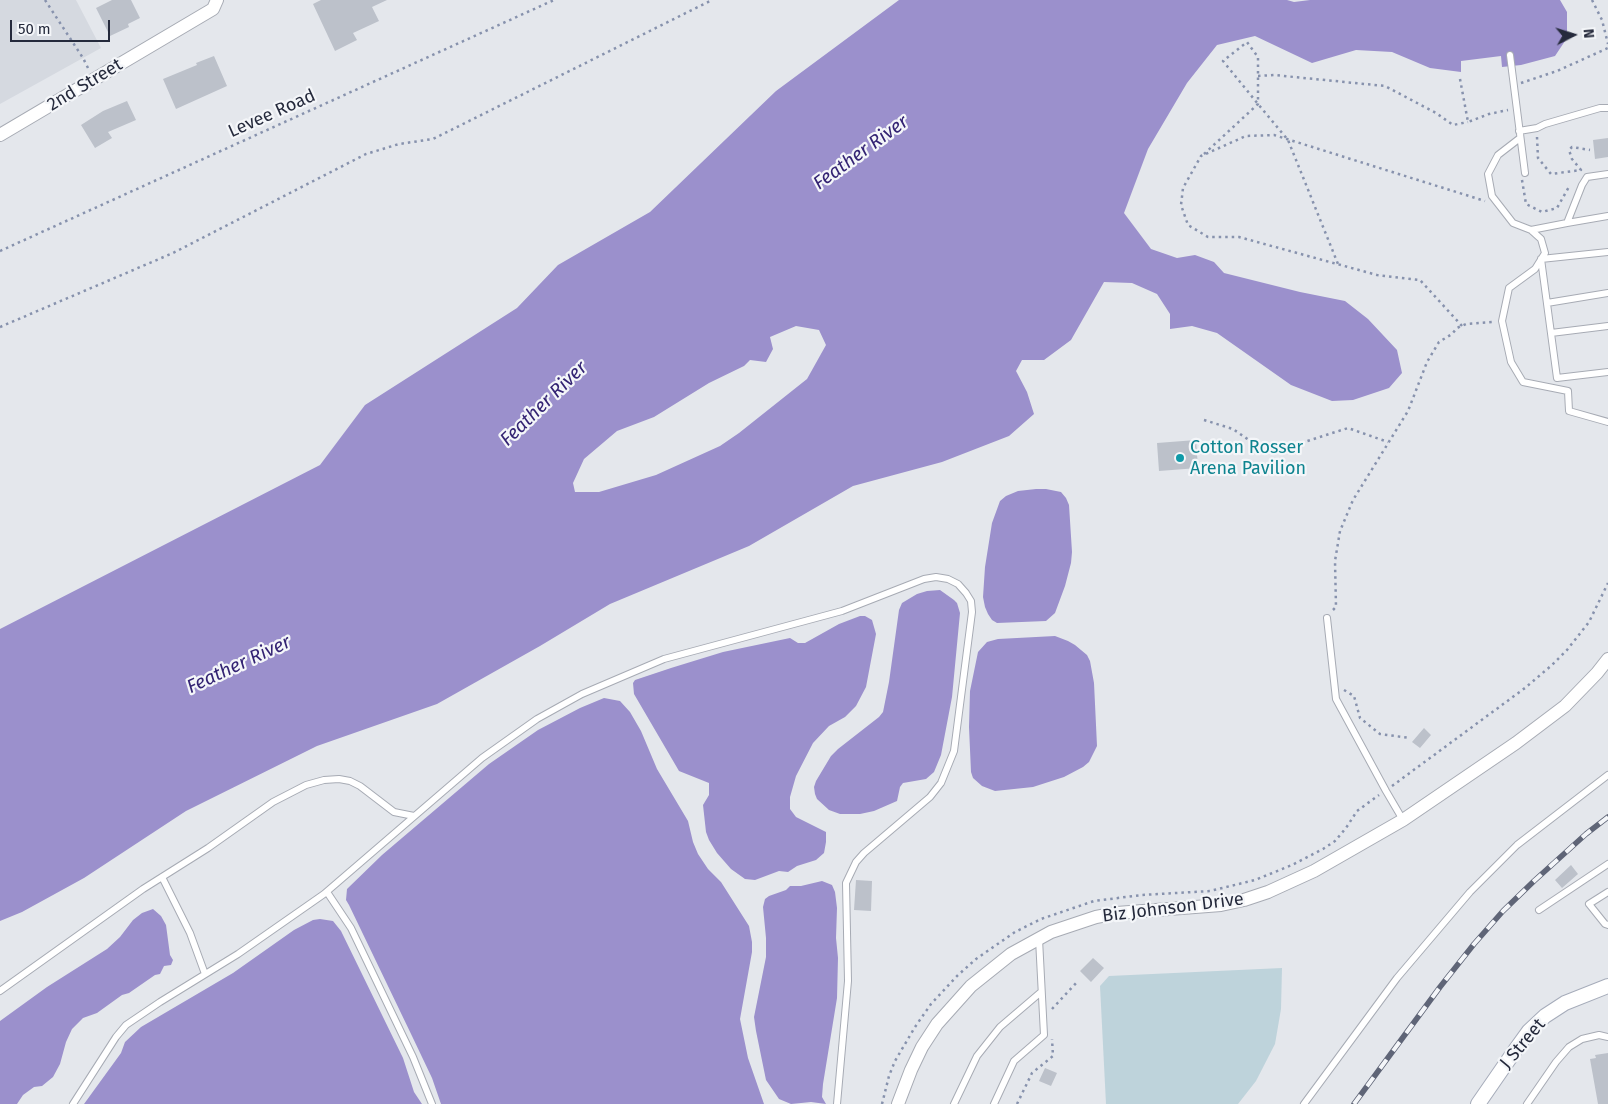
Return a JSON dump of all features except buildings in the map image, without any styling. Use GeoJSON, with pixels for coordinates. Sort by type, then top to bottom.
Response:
{"type":"FeatureCollection","features":[{"type":"Feature","properties":{"kind":"main road","name":"J Street"},"geometry":{"type":"LineString","coordinates":[[1478,1104],[1529,1031],[1545,1016],[1565,1003],[1608,986]]}},
{"type":"Feature","properties":{"kind":"street","name":"2nd Street"},"geometry":{"type":"LineString","coordinates":[[0,135],[213,10],[217,0]]}},
{"type":"Feature","properties":{"kind":"street","name":"Biz Johnson Drive"},"geometry":{"type":"LineString","coordinates":[[898,1104],[922,1047],[938,1024],[954,1004],[992,968],[1011,954],[1074,923],[1117,913],[1221,905],[1252,898],[1314,871],[1403,820],[1544,723],[1582,690],[1608,659]]}},
{"type":"Feature","properties":{"kind":"lane"},"geometry":{"type":"LineString","coordinates":[[1510,55],[1523,176]]}},
{"type":"Feature","properties":{"kind":"lane"},"geometry":{"type":"LineString","coordinates":[[1519,131],[1537,128],[1544,124],[1600,108],[1608,108]]}},
{"type":"Feature","properties":{"kind":"lane"},"geometry":{"type":"LineString","coordinates":[[1520,138],[1498,155],[1488,174],[1492,196],[1513,223],[1531,230],[1541,239],[1545,253],[1535,269],[1509,288],[1502,321],[1511,362],[1522,382],[1568,391],[1569,411],[1608,422]]}},
{"type":"Feature","properties":{"kind":"lane"},"geometry":{"type":"LineString","coordinates":[[1567,223],[1587,177],[1608,174]]}},
{"type":"Feature","properties":{"kind":"lane"},"geometry":{"type":"LineString","coordinates":[[1531,230],[1608,216]]}},
{"type":"Feature","properties":{"kind":"lane"},"geometry":{"type":"LineString","coordinates":[[1541,259],[1608,252]]}},
{"type":"Feature","properties":{"kind":"lane"},"geometry":{"type":"LineString","coordinates":[[1541,259],[1557,378],[1551,387]]}},
{"type":"Feature","properties":{"kind":"lane"},"geometry":{"type":"LineString","coordinates":[[1547,303],[1608,292]]}},
{"type":"Feature","properties":{"kind":"lane"},"geometry":{"type":"LineString","coordinates":[[1551,333],[1608,326]]}},
{"type":"Feature","properties":{"kind":"lane"},"geometry":{"type":"LineString","coordinates":[[1557,378],[1608,372]]}},
{"type":"Feature","properties":{"kind":"lane"},"geometry":{"type":"LineString","coordinates":[[73,1104],[116,1037],[126,1025],[238,954],[327,892],[482,758],[537,719],[582,694],[641,668],[704,648],[842,611],[924,579],[936,577],[948,579],[958,584],[971,601],[972,612],[954,751],[941,783],[930,796],[864,852],[856,862],[846,883],[848,981],[837,1104]]}},
{"type":"Feature","properties":{"kind":"lane"},"geometry":{"type":"LineString","coordinates":[[1327,618],[1336,699],[1403,820]]}},
{"type":"Feature","properties":{"kind":"lane"},"geometry":{"type":"LineString","coordinates":[[1304,1104],[1397,978],[1470,892],[1517,845],[1608,775]]}},
{"type":"Feature","properties":{"kind":"lane"},"geometry":{"type":"LineString","coordinates":[[0,991],[162,877],[208,848],[285,794],[306,785],[324,780],[339,779],[350,781],[360,786],[394,812],[414,816]]}},
{"type":"Feature","properties":{"kind":"lane"},"geometry":{"type":"LineString","coordinates":[[1539,910],[1608,864]]}},
{"type":"Feature","properties":{"kind":"lane"},"geometry":{"type":"LineString","coordinates":[[162,877],[190,933],[205,974]]}},
{"type":"Feature","properties":{"kind":"lane"},"geometry":{"type":"LineString","coordinates":[[327,892],[351,928],[413,1057],[432,1104]]}},
{"type":"Feature","properties":{"kind":"lane"},"geometry":{"type":"LineString","coordinates":[[1608,892],[1589,904],[1604,924],[1608,925]]}},
{"type":"Feature","properties":{"kind":"lane"},"geometry":{"type":"LineString","coordinates":[[994,1104],[1014,1060],[1044,1035],[1039,939]]}},
{"type":"Feature","properties":{"kind":"lane"},"geometry":{"type":"LineString","coordinates":[[954,1104],[977,1056],[1000,1027],[1041,992]]}},
{"type":"Feature","properties":{"kind":"lane"},"geometry":{"type":"LineString","coordinates":[[1527,1104],[1556,1062],[1569,1047],[1582,1038],[1599,1035],[1608,1037]]}},
{"type":"Feature","properties":{"kind":"path"},"geometry":{"type":"LineString","coordinates":[[45,0],[83,58],[94,80]]}},
{"type":"Feature","properties":{"kind":"path","name":"Levee Road"},"geometry":{"type":"LineString","coordinates":[[0,251],[554,0]]}},
{"type":"Feature","properties":{"kind":"path"},"geometry":{"type":"LineString","coordinates":[[0,326],[173,253],[366,154],[399,144],[433,139],[712,0]]}},
{"type":"Feature","properties":{"kind":"path"},"geometry":{"type":"LineString","coordinates":[[1592,0],[1602,20],[1608,44]]}},
{"type":"Feature","properties":{"kind":"path"},"geometry":{"type":"LineString","coordinates":[[1338,264],[1288,140],[1258,104],[1223,61],[1247,42],[1258,57],[1258,104],[1201,156],[1183,188],[1181,205],[1188,226],[1208,237],[1239,237],[1377,275],[1420,280],[1462,326]]}},
{"type":"Feature","properties":{"kind":"path"},"geometry":{"type":"LineString","coordinates":[[1514,85],[1557,71],[1608,48]]}},
{"type":"Feature","properties":{"kind":"path"},"geometry":{"type":"LineString","coordinates":[[1258,76],[1385,86],[1436,112],[1454,125],[1516,108]]}},
{"type":"Feature","properties":{"kind":"path"},"geometry":{"type":"LineString","coordinates":[[1460,79],[1468,122]]}},
{"type":"Feature","properties":{"kind":"path"},"geometry":{"type":"LineString","coordinates":[[1537,128],[1538,158],[1551,174],[1578,170]]}},
{"type":"Feature","properties":{"kind":"path"},"geometry":{"type":"LineString","coordinates":[[1201,156],[1246,136],[1274,135],[1500,206]]}},
{"type":"Feature","properties":{"kind":"path"},"geometry":{"type":"LineString","coordinates":[[1574,178],[1578,170],[1581,170],[1572,159],[1569,150],[1572,148],[1590,150]]}},
{"type":"Feature","properties":{"kind":"path"},"geometry":{"type":"LineString","coordinates":[[1523,176],[1526,204],[1542,212],[1557,208],[1570,185]]}},
{"type":"Feature","properties":{"kind":"path"},"geometry":{"type":"LineString","coordinates":[[1327,618],[1336,607],[1335,561],[1340,531],[1353,500],[1408,411],[1427,362],[1438,342],[1462,326],[1502,321]]}},
{"type":"Feature","properties":{"kind":"path"},"geometry":{"type":"LineString","coordinates":[[1204,420],[1233,429],[1256,445],[1295,445],[1348,428],[1389,442]]}},
{"type":"Feature","properties":{"kind":"path"},"geometry":{"type":"LineString","coordinates":[[882,1104],[895,1061],[915,1027],[931,1004],[976,959],[1016,932],[1040,919],[1094,901],[1142,895],[1217,890],[1273,874],[1323,849],[1335,841],[1346,828],[1356,811],[1525,688],[1552,665],[1567,650],[1589,622],[1608,583]]}},
{"type":"Feature","properties":{"kind":"path"},"geometry":{"type":"LineString","coordinates":[[1354,696],[1360,718],[1380,734],[1410,738]]}},
{"type":"Feature","properties":{"kind":"shaded area"},"geometry":{"type":"Polygon","coordinates":[[[0,0],[76,0],[101,48],[0,104],[0,0]]]}},
{"type":"Feature","properties":{"kind":"shaded area"},"geometry":{"type":"Polygon","coordinates":[[[1282,968],[1281,1009],[1275,1044],[1256,1081],[1238,1104],[1106,1104],[1100,986],[1109,976],[1282,968]]]}},
{"type":"Feature","properties":{"kind":"water","name":"Feather River"},"geometry":{"type":"Polygon","coordinates":[[[899,0],[1287,0],[1294,2],[1310,0],[1560,0],[1567,12],[1567,38],[1555,56],[1521,65],[1502,67],[1501,56],[1461,61],[1461,72],[1430,68],[1392,52],[1356,50],[1312,63],[1255,36],[1217,45],[1187,83],[1148,149],[1124,213],[1151,249],[1177,258],[1195,255],[1214,262],[1224,273],[1345,301],[1368,319],[1397,350],[1402,373],[1389,388],[1353,400],[1332,401],[1291,385],[1217,333],[1192,326],[1170,329],[1170,314],[1157,294],[1132,283],[1104,282],[1071,340],[1044,360],[1022,360],[1016,371],[1027,392],[1034,414],[1009,436],[942,462],[853,486],[749,546],[610,604],[437,704],[317,746],[186,811],[84,878],[22,912],[0,921],[0,629],[320,465],[365,405],[517,308],[558,265],[650,212],[776,91],[899,0]],[[796,326],[770,337],[773,349],[766,362],[750,360],[744,366],[709,383],[654,417],[617,431],[584,459],[573,483],[575,492],[599,492],[656,475],[720,446],[807,379],[826,345],[819,330],[796,326]]]}},
{"type":"Feature","properties":{"kind":"water"},"geometry":{"type":"Polygon","coordinates":[[[1036,489],[1061,492],[1069,505],[1072,552],[1065,586],[1055,613],[1046,621],[997,623],[988,614],[983,597],[985,567],[992,523],[1000,501],[1006,496],[1018,491],[1036,489]]]}},
{"type":"Feature","properties":{"kind":"water"},"geometry":{"type":"Polygon","coordinates":[[[940,590],[957,603],[960,613],[952,697],[941,755],[934,772],[926,779],[903,783],[900,787],[897,801],[874,811],[860,814],[840,814],[829,810],[817,799],[814,787],[816,781],[831,756],[883,712],[899,610],[902,603],[917,594],[940,590]]]}},
{"type":"Feature","properties":{"kind":"water"},"geometry":{"type":"Polygon","coordinates":[[[865,616],[872,620],[876,634],[866,687],[856,706],[845,717],[829,726],[813,743],[796,776],[790,797],[790,809],[796,817],[826,832],[824,853],[816,860],[797,866],[788,872],[779,871],[755,880],[745,879],[731,869],[717,853],[706,832],[703,805],[709,795],[709,783],[679,771],[634,694],[633,683],[635,680],[723,652],[790,638],[798,643],[805,643],[839,624],[865,616]]]}},
{"type":"Feature","properties":{"kind":"water"},"geometry":{"type":"Polygon","coordinates":[[[1055,636],[1075,645],[1087,655],[1090,661],[1094,683],[1097,746],[1089,762],[1064,777],[1033,787],[995,791],[982,786],[973,778],[971,772],[969,727],[970,691],[978,652],[987,642],[998,639],[1055,636]]]}},
{"type":"Feature","properties":{"kind":"water"},"geometry":{"type":"Polygon","coordinates":[[[604,698],[620,701],[630,712],[641,731],[657,769],[688,821],[698,854],[708,869],[721,882],[749,926],[752,952],[740,1019],[748,1058],[764,1104],[441,1104],[432,1078],[346,900],[347,889],[382,855],[489,764],[538,730],[604,698]]]}},
{"type":"Feature","properties":{"kind":"water"},"geometry":{"type":"Polygon","coordinates":[[[822,881],[832,885],[835,892],[838,958],[837,998],[823,1084],[822,1097],[826,1104],[811,1102],[791,1104],[779,1099],[766,1080],[754,1017],[766,957],[763,907],[765,899],[786,890],[790,886],[801,886],[822,881]]]}},
{"type":"Feature","properties":{"kind":"water"},"geometry":{"type":"Polygon","coordinates":[[[153,909],[161,916],[166,925],[170,955],[173,960],[171,965],[164,966],[160,974],[155,975],[129,993],[122,995],[97,1013],[83,1018],[72,1029],[60,1064],[53,1077],[42,1086],[34,1087],[23,1095],[17,1104],[0,1104],[0,1021],[47,987],[107,949],[120,937],[133,920],[142,913],[153,909]]]}},
{"type":"Feature","properties":{"kind":"water"},"geometry":{"type":"Polygon","coordinates":[[[313,920],[333,921],[341,931],[403,1058],[414,1092],[422,1104],[84,1104],[121,1053],[125,1042],[141,1027],[233,973],[294,930],[313,920]]]}},
{"type":"Feature","properties":{"kind":"railway"},"geometry":{"type":"LineString","coordinates":[[1354,1104],[1440,987],[1503,911],[1586,834],[1608,817]]}},
{"type":"Feature","properties":{"kind":"place","name":"Cotton Rosser Arena Pavilion"},"geometry":{"type":"Point","coordinates":[1180,458]}}]}
